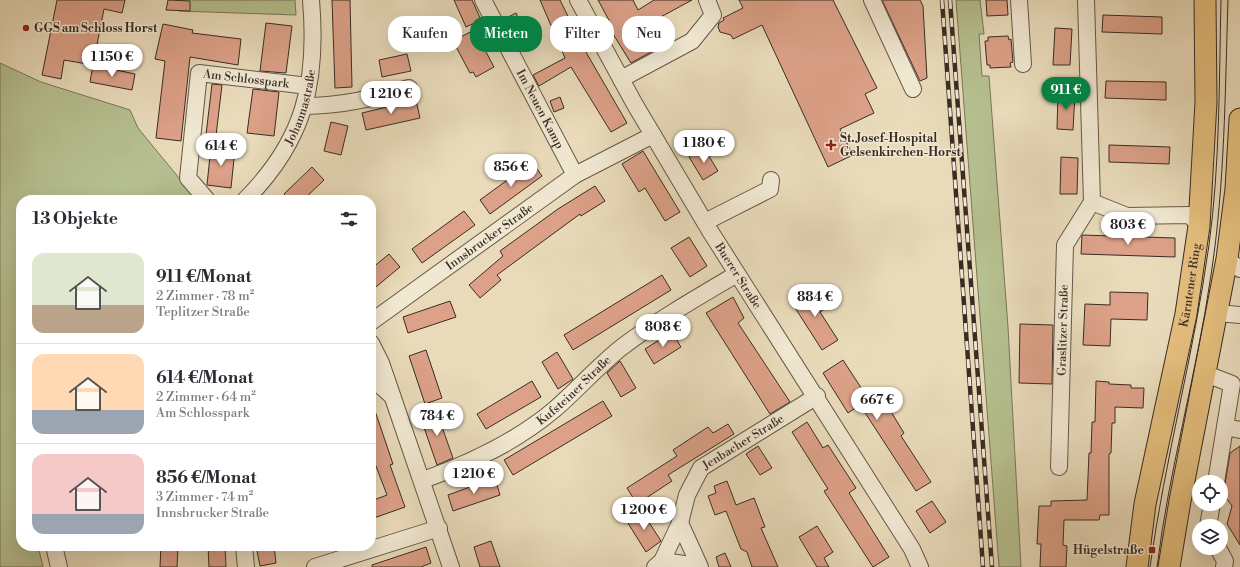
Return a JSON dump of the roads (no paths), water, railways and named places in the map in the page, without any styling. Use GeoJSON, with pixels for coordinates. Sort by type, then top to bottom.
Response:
{"type":"FeatureCollection","features":[{"type":"Feature","properties":{"kind":"main road","name":"Kärntener Ring"},"geometry":{"type":"LineString","coordinates":[[1137,567],[1146,504],[1186,314],[1199,226],[1206,102],[1205,0]]}},
{"type":"Feature","properties":{"kind":"main road"},"geometry":{"type":"LineString","coordinates":[[1169,567],[1180,501],[1218,313],[1234,264],[1240,119]]}},
{"type":"Feature","properties":{"kind":"street","name":"Johannastraße"},"geometry":{"type":"LineString","coordinates":[[254,195],[281,157],[294,134],[305,106],[313,40],[311,0]]}},
{"type":"Feature","properties":{"kind":"street","name":"Im Neuen Kamp"},"geometry":{"type":"LineString","coordinates":[[483,0],[575,175]]}},
{"type":"Feature","properties":{"kind":"street","name":"Buerer Straße"},"geometry":{"type":"LineString","coordinates":[[578,0],[653,135],[705,222],[737,274],[817,396],[912,549],[920,567]]}},
{"type":"Feature","properties":{"kind":"street"},"geometry":{"type":"LineString","coordinates":[[621,79],[692,41],[713,15],[707,0]]}},
{"type":"Feature","properties":{"kind":"street"},"geometry":{"type":"LineString","coordinates":[[872,0],[913,89]]}},
{"type":"Feature","properties":{"kind":"street"},"geometry":{"type":"LineString","coordinates":[[1019,0],[1023,64]]}},
{"type":"Feature","properties":{"kind":"street"},"geometry":{"type":"LineString","coordinates":[[1086,0],[1092,202],[1127,216],[1190,215],[1199,226]]}},
{"type":"Feature","properties":{"kind":"street","name":"Am Schlosspark"},"geometry":{"type":"LineString","coordinates":[[203,195],[188,178],[199,73],[308,86]]}},
{"type":"Feature","properties":{"kind":"street"},"geometry":{"type":"LineString","coordinates":[[305,106],[323,106],[366,100],[409,88]]}},
{"type":"Feature","properties":{"kind":"street","name":"Innsbrucker Straße"},"geometry":{"type":"LineString","coordinates":[[376,318],[575,175],[653,135]]}},
{"type":"Feature","properties":{"kind":"street"},"geometry":{"type":"LineString","coordinates":[[705,222],[770,189],[770,180]]}},
{"type":"Feature","properties":{"kind":"street","name":"Graslitzer Straße"},"geometry":{"type":"LineString","coordinates":[[1059,467],[1064,245],[1092,202]]}},
{"type":"Feature","properties":{"kind":"street","name":"Kufsteiner Straße"},"geometry":{"type":"LineString","coordinates":[[422,480],[464,465],[516,438],[555,408],[622,347],[737,274]]}},
{"type":"Feature","properties":{"kind":"street"},"geometry":{"type":"LineString","coordinates":[[1218,313],[1240,315]]}},
{"type":"Feature","properties":{"kind":"street"},"geometry":{"type":"LineString","coordinates":[[376,352],[393,396],[451,567]]}},
{"type":"Feature","properties":{"kind":"street"},"geometry":{"type":"LineString","coordinates":[[1206,374],[1232,384],[1233,429],[1218,475]]}},
{"type":"Feature","properties":{"kind":"street"},"geometry":{"type":"LineString","coordinates":[[376,381],[393,396]]}},
{"type":"Feature","properties":{"kind":"street","name":"Jenbacher Straße"},"geometry":{"type":"LineString","coordinates":[[659,564],[680,522],[687,495],[702,468],[817,396]]}},
{"type":"Feature","properties":{"kind":"street"},"geometry":{"type":"LineString","coordinates":[[659,564],[699,566],[680,522]]}},
{"type":"Feature","properties":{"kind":"street"},"geometry":{"type":"LineString","coordinates":[[376,548],[439,528]]}},
{"type":"Feature","properties":{"kind":"street"},"geometry":{"type":"LineString","coordinates":[[55,551],[59,567]]}},
{"type":"Feature","properties":{"kind":"street"},"geometry":{"type":"LineString","coordinates":[[244,551],[246,567]]}},
{"type":"Feature","properties":{"kind":"street"},"geometry":{"type":"LineString","coordinates":[[315,567],[366,551]]}},
{"type":"Feature","properties":{"kind":"street"},"geometry":{"type":"LineString","coordinates":[[1222,555],[1225,561],[1224,567]]}},
{"type":"Feature","properties":{"kind":"tram line"},"geometry":{"type":"LineString","coordinates":[[1150,567],[1163,486],[1196,326],[1213,215],[1217,154],[1221,0]]}},
{"type":"Feature","properties":{"kind":"tram line"},"geometry":{"type":"LineString","coordinates":[[1157,567],[1162,530],[1205,312],[1216,241],[1224,138],[1228,0]]}},
{"type":"Feature","properties":{"kind":"railway"},"geometry":{"type":"LineString","coordinates":[[942,0],[983,567]]}},
{"type":"Feature","properties":{"kind":"railway"},"geometry":{"type":"LineString","coordinates":[[950,0],[992,567]]}},
{"type":"Feature","properties":{"kind":"place","name":"GGS am Schloss Horst"},"geometry":{"type":"Point","coordinates":[26,28]}},
{"type":"Feature","properties":{"kind":"place","name":"St. Josef-Hospital Gelsenkirchen-Horst"},"geometry":{"type":"Point","coordinates":[831,145]}},
{"type":"Feature","properties":{"kind":"place","name":"Hügelstraße"},"geometry":{"type":"Point","coordinates":[1152,550]}}]}
